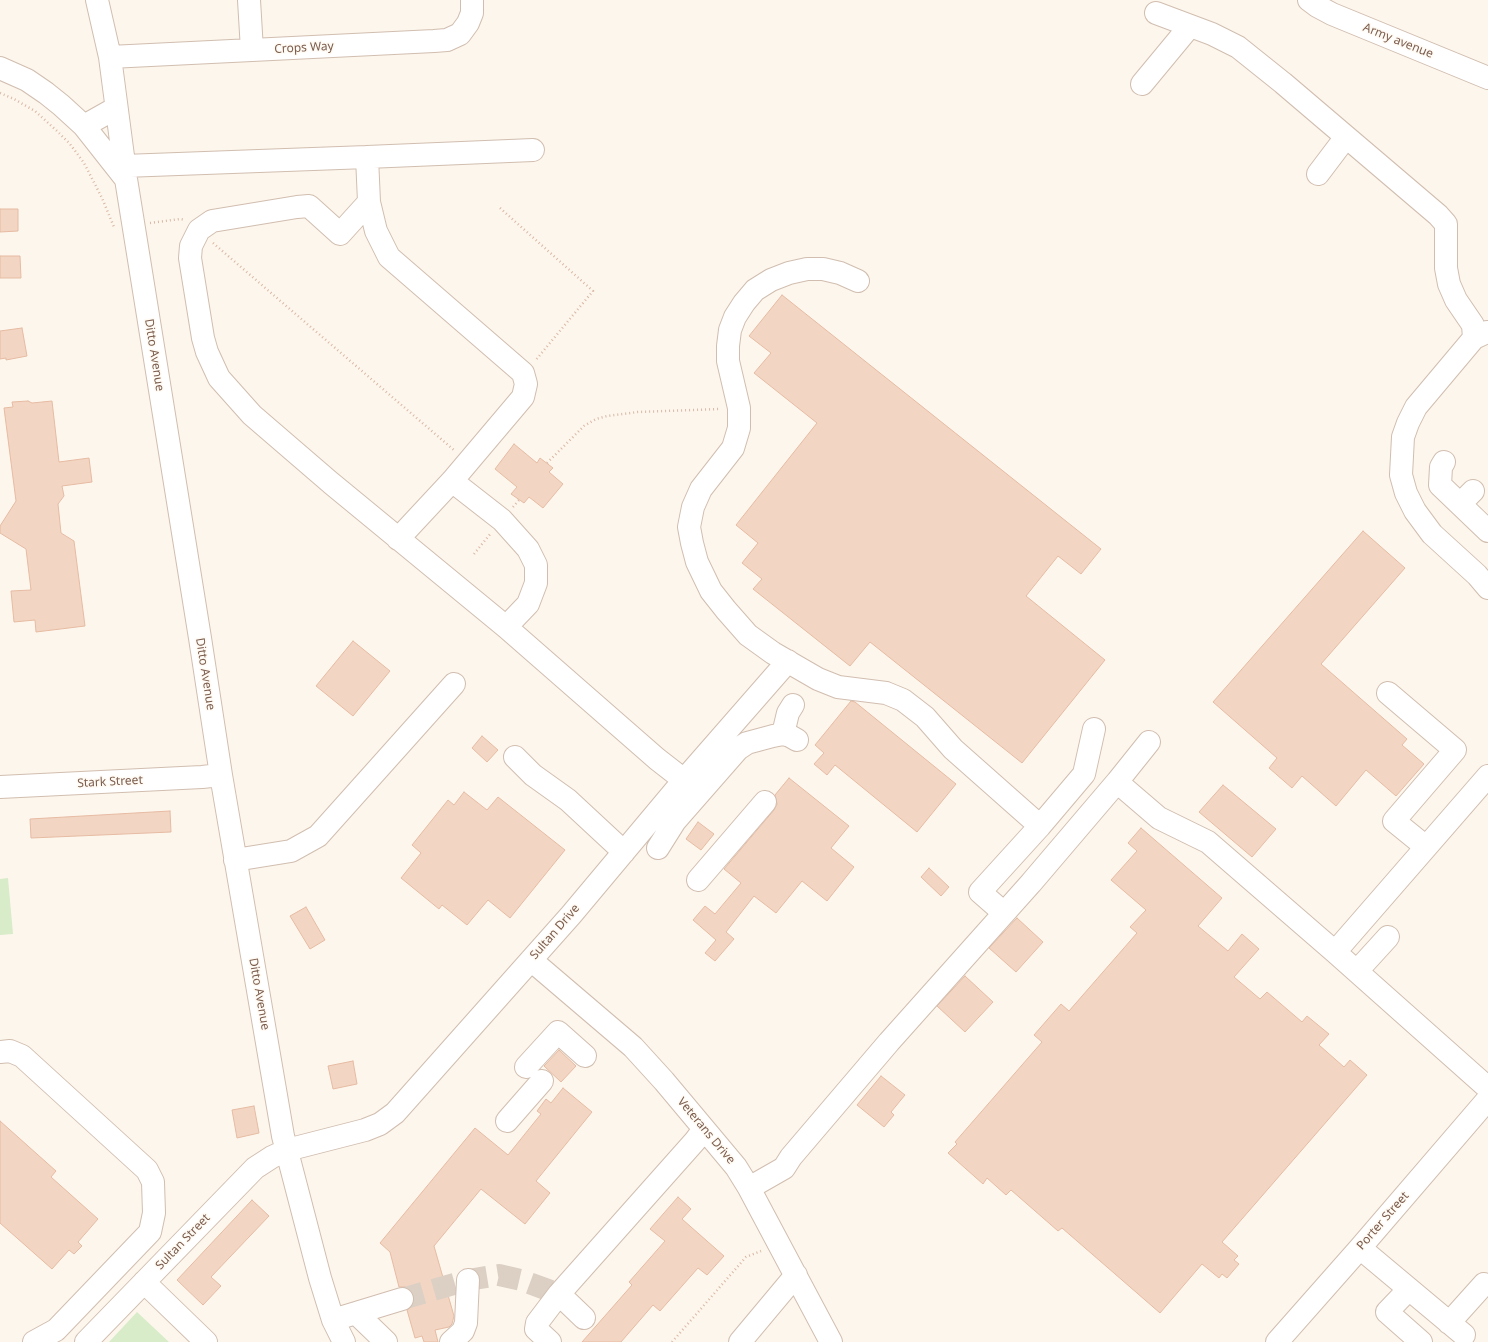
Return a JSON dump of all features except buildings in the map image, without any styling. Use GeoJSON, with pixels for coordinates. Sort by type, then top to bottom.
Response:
{"type":"FeatureCollection","features":[{"type":"Feature","properties":{"kind":"street","name":"Ditto Avenue"},"geometry":{"type":"LineString","coordinates":[[97,0],[110,57],[133,225],[221,775],[284,1136],[320,1278],[333,1320],[344,1342]]}},
{"type":"Feature","properties":{"kind":"street"},"geometry":{"type":"LineString","coordinates":[[250,0],[252,50]]}},
{"type":"Feature","properties":{"kind":"street","name":"Crops Way"},"geometry":{"type":"LineString","coordinates":[[110,57],[447,40],[460,34],[468,23],[472,13],[472,0]]}},
{"type":"Feature","properties":{"kind":"street","name":"Army avenue"},"geometry":{"type":"LineString","coordinates":[[1309,0],[1316,6],[1332,14],[1488,78]]}},
{"type":"Feature","properties":{"kind":"street"},"geometry":{"type":"LineString","coordinates":[[1156,13],[1212,34],[1238,47],[1283,83],[1438,215],[1446,224],[1446,268],[1449,284],[1456,300],[1472,325],[1481,335],[1416,407],[1403,437],[1401,475],[1406,494],[1415,511],[1432,534],[1477,575],[1488,588]]}},
{"type":"Feature","properties":{"kind":"street"},"geometry":{"type":"LineString","coordinates":[[1142,84],[1190,26]]}},
{"type":"Feature","properties":{"kind":"street"},"geometry":{"type":"LineString","coordinates":[[0,68],[27,80],[46,93],[84,126],[125,172],[367,157],[533,150]]}},
{"type":"Feature","properties":{"kind":"street"},"geometry":{"type":"LineString","coordinates":[[84,126],[116,108]]}},
{"type":"Feature","properties":{"kind":"street"},"geometry":{"type":"LineString","coordinates":[[1318,174],[1346,137]]}},
{"type":"Feature","properties":{"kind":"street"},"geometry":{"type":"LineString","coordinates":[[367,157],[369,202],[376,231],[389,256],[523,373],[526,379],[523,397],[452,481],[398,539]]}},
{"type":"Feature","properties":{"kind":"street"},"geometry":{"type":"LineString","coordinates":[[369,202],[340,234],[309,206],[297,206],[212,221],[198,230],[191,246],[190,258],[203,338],[207,352],[219,378],[252,415],[398,539],[506,627],[620,728],[684,780]]}},
{"type":"Feature","properties":{"kind":"street"},"geometry":{"type":"LineString","coordinates":[[858,281],[840,273],[823,270],[807,269],[789,272],[771,280],[755,290],[735,317],[730,330],[728,361],[739,408],[739,428],[733,448],[701,489],[694,507],[689,527],[697,562],[711,591],[748,635],[773,653],[818,679],[838,687],[886,693],[903,700],[925,717],[953,750],[1040,826]]}},
{"type":"Feature","properties":{"kind":"street"},"geometry":{"type":"LineString","coordinates":[[1444,462],[1441,467],[1440,485],[1466,498],[1488,531]]}},
{"type":"Feature","properties":{"kind":"street"},"geometry":{"type":"LineString","coordinates":[[452,481],[502,520],[528,549],[536,564],[536,583],[528,604],[506,627]]}},
{"type":"Feature","properties":{"kind":"street","name":"Sultan Drive"},"geometry":{"type":"LineString","coordinates":[[287,1150],[364,1130],[380,1124],[395,1113],[531,960],[684,780],[788,661]]}},
{"type":"Feature","properties":{"kind":"street"},"geometry":{"type":"LineString","coordinates":[[236,860],[291,851],[318,836],[454,684]]}},
{"type":"Feature","properties":{"kind":"street"},"geometry":{"type":"LineString","coordinates":[[1388,693],[1455,750],[1394,820],[1426,847]]}},
{"type":"Feature","properties":{"kind":"street"},"geometry":{"type":"LineString","coordinates":[[658,848],[675,820],[738,749],[757,739],[790,737],[788,713],[793,705]]}},
{"type":"Feature","properties":{"kind":"street"},"geometry":{"type":"LineString","coordinates":[[1004,913],[980,892],[1040,826],[1084,774],[1094,729]]}},
{"type":"Feature","properties":{"kind":"street"},"geometry":{"type":"LineString","coordinates":[[749,1188],[784,1168],[791,1157],[889,1042],[1004,913],[1117,782],[1149,742]]}},
{"type":"Feature","properties":{"kind":"street"},"geometry":{"type":"LineString","coordinates":[[515,757],[533,775],[568,800],[624,852]]}},
{"type":"Feature","properties":{"kind":"street","name":"Stark Street"},"geometry":{"type":"LineString","coordinates":[[0,787],[221,775]]}},
{"type":"Feature","properties":{"kind":"street"},"geometry":{"type":"LineString","coordinates":[[1335,952],[1488,776]]}},
{"type":"Feature","properties":{"kind":"street"},"geometry":{"type":"LineString","coordinates":[[1117,782],[1158,818],[1208,842],[1488,1088]]}},
{"type":"Feature","properties":{"kind":"street"},"geometry":{"type":"LineString","coordinates":[[698,880],[766,802]]}},
{"type":"Feature","properties":{"kind":"street"},"geometry":{"type":"LineString","coordinates":[[1357,972],[1388,937]]}},
{"type":"Feature","properties":{"kind":"street","name":"Veterans Drive"},"geometry":{"type":"LineString","coordinates":[[531,960],[633,1047],[664,1081],[736,1167],[749,1188],[831,1342]]}},
{"type":"Feature","properties":{"kind":"street"},"geometry":{"type":"LineString","coordinates":[[526,1067],[558,1032],[585,1056]]}},
{"type":"Feature","properties":{"kind":"street"},"geometry":{"type":"LineString","coordinates":[[0,1052],[10,1051],[22,1056],[147,1170],[153,1182],[154,1213],[150,1232],[56,1330],[34,1342]]}},
{"type":"Feature","properties":{"kind":"street"},"geometry":{"type":"LineString","coordinates":[[507,1121],[542,1081]]}},
{"type":"Feature","properties":{"kind":"street","name":"Porter Street"},"geometry":{"type":"LineString","coordinates":[[1277,1342],[1488,1099]]}},
{"type":"Feature","properties":{"kind":"street"},"geometry":{"type":"LineString","coordinates":[[550,1342],[536,1329],[537,1323],[559,1294],[695,1142],[704,1128]]}},
{"type":"Feature","properties":{"kind":"street","name":"Sultan Street"},"geometry":{"type":"LineString","coordinates":[[86,1342],[255,1168],[272,1157],[287,1150]]}},
{"type":"Feature","properties":{"kind":"street"},"geometry":{"type":"LineString","coordinates":[[150,1232],[174,1251]]}},
{"type":"Feature","properties":{"kind":"street"},"geometry":{"type":"LineString","coordinates":[[1360,1248],[1456,1329],[1484,1284]]}},
{"type":"Feature","properties":{"kind":"street"},"geometry":{"type":"LineString","coordinates":[[740,1342],[796,1275]]}},
{"type":"Feature","properties":{"kind":"street"},"geometry":{"type":"LineString","coordinates":[[451,1342],[463,1330],[466,1323],[468,1280]]}},
{"type":"Feature","properties":{"kind":"street"},"geometry":{"type":"LineString","coordinates":[[144,1282],[206,1342]]}},
{"type":"Feature","properties":{"kind":"street"},"geometry":{"type":"LineString","coordinates":[[1409,1289],[1387,1312],[1421,1342]]}},
{"type":"Feature","properties":{"kind":"street"},"geometry":{"type":"LineString","coordinates":[[559,1294],[584,1318]]}},
{"type":"Feature","properties":{"kind":"street"},"geometry":{"type":"LineString","coordinates":[[333,1320],[402,1299]]}},
{"type":"Feature","properties":{"kind":"street"},"geometry":{"type":"LineString","coordinates":[[356,1313],[386,1342]]}},
{"type":"Feature","properties":{"kind":"path"},"geometry":{"type":"LineString","coordinates":[[0,93],[35,111],[70,144],[84,163],[102,198],[114,228],[180,219],[188,221],[468,462]]}},
{"type":"Feature","properties":{"kind":"path"},"geometry":{"type":"LineString","coordinates":[[500,208],[593,291],[533,363]]}},
{"type":"Feature","properties":{"kind":"path"},"geometry":{"type":"LineString","coordinates":[[547,463],[584,426],[596,419],[638,412],[739,408]]}},
{"type":"Feature","properties":{"kind":"path"},"geometry":{"type":"LineString","coordinates":[[474,554],[519,500]]}},
{"type":"Feature","properties":{"kind":"path"},"geometry":{"type":"LineString","coordinates":[[672,1342],[746,1257],[779,1244]]}},
{"type":"Feature","properties":{"kind":"green space"},"geometry":{"type":"Polygon","coordinates":[[[8,878],[13,934],[0,935],[0,879],[8,878]]]}},
{"type":"Feature","properties":{"kind":"green space"},"geometry":{"type":"Polygon","coordinates":[[[137,1312],[169,1342],[109,1342],[137,1312]]]}},
{"type":"Feature","properties":{"kind":"tunnel"},"geometry":{"type":"LineString","coordinates":[[402,1299],[468,1280],[499,1275],[521,1280],[559,1294]]}}]}
